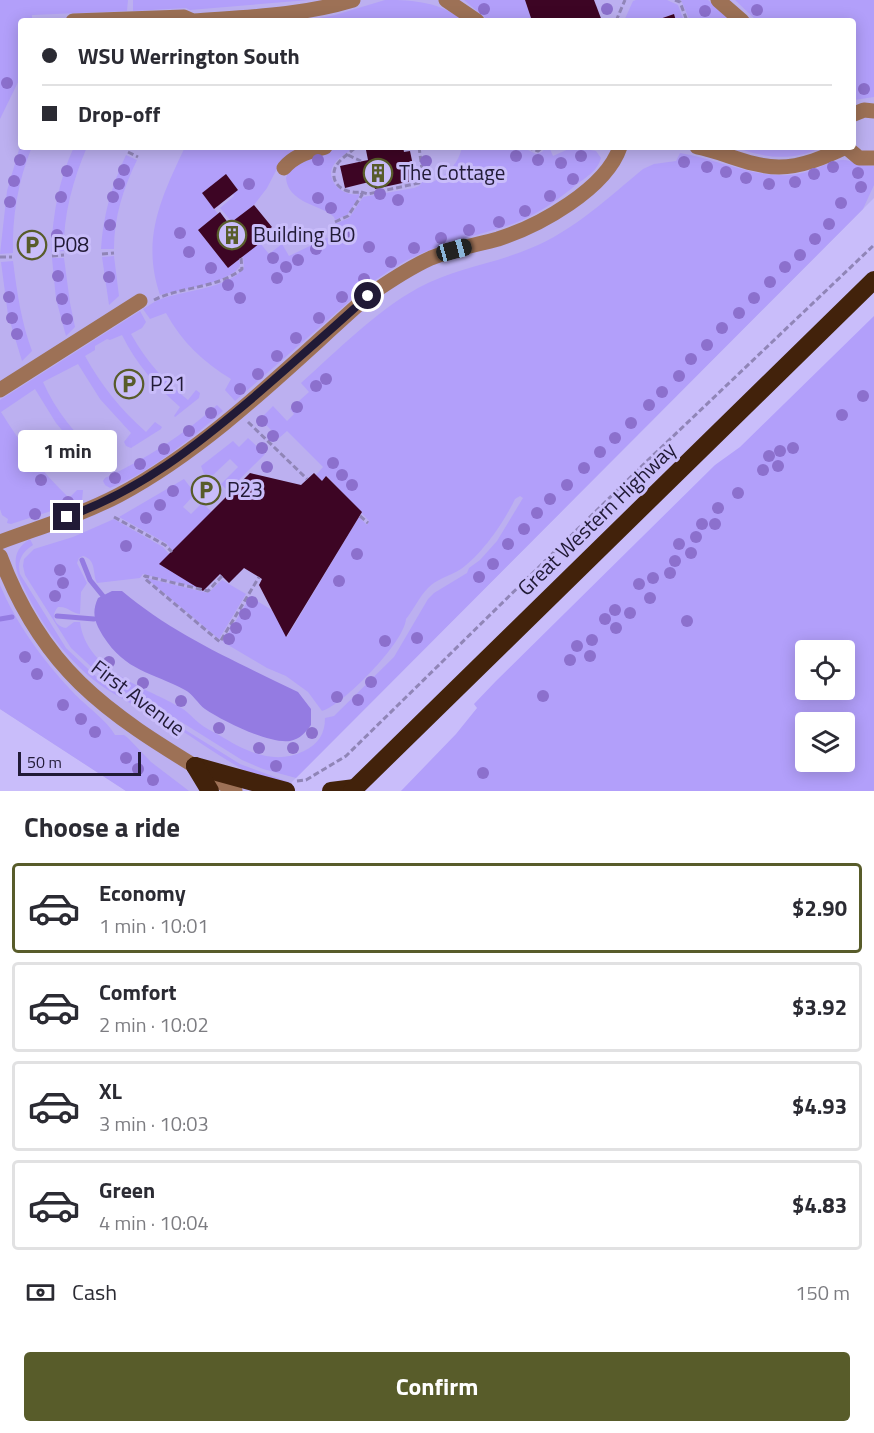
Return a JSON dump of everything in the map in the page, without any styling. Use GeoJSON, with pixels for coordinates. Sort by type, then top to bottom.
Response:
{"type":"FeatureCollection","features":[{"type":"Feature","properties":{"kind":"highway","name":"Great Western Highway"},"geometry":{"type":"LineString","coordinates":[[360,790],[380,763],[874,280]]}},
{"type":"Feature","properties":{"kind":"highway"},"geometry":{"type":"LineString","coordinates":[[195,766],[290,789]]}},
{"type":"Feature","properties":{"kind":"highway"},"geometry":{"type":"LineString","coordinates":[[195,766],[210,791]]}},
{"type":"Feature","properties":{"kind":"highway"},"geometry":{"type":"LineString","coordinates":[[331,791],[360,790]]}},
{"type":"Feature","properties":{"kind":"street"},"geometry":{"type":"LineString","coordinates":[[234,18],[315,10],[353,0]]}},
{"type":"Feature","properties":{"kind":"street"},"geometry":{"type":"LineString","coordinates":[[446,0],[473,18]]}},
{"type":"Feature","properties":{"kind":"street"},"geometry":{"type":"LineString","coordinates":[[718,0],[739,18]]}},
{"type":"Feature","properties":{"kind":"street"},"geometry":{"type":"LineString","coordinates":[[156,18],[186,18]]}},
{"type":"Feature","properties":{"kind":"street"},"geometry":{"type":"LineString","coordinates":[[856,113],[864,110],[874,111]]}},
{"type":"Feature","properties":{"kind":"street"},"geometry":{"type":"LineString","coordinates":[[284,168],[300,155],[316,150]]}},
{"type":"Feature","properties":{"kind":"street"},"geometry":{"type":"LineString","coordinates":[[0,542],[108,500],[159,472],[199,443],[368,296],[389,281],[433,257],[497,239],[542,220],[563,207],[605,173],[616,159],[619,150]]}},
{"type":"Feature","properties":{"kind":"street"},"geometry":{"type":"LineString","coordinates":[[708,150],[762,165],[779,167],[798,165],[839,150]]}},
{"type":"Feature","properties":{"kind":"street"},"geometry":{"type":"LineString","coordinates":[[850,150],[859,158],[874,158]]}},
{"type":"Feature","properties":{"kind":"street"},"geometry":{"type":"LineString","coordinates":[[0,390],[145,302]]}},
{"type":"Feature","properties":{"kind":"street","name":"First Avenue"},"geometry":{"type":"LineString","coordinates":[[0,556],[16,594],[33,625],[50,650],[73,675],[113,710],[235,791]]}},
{"type":"Feature","properties":{"kind":"path"},"geometry":{"type":"LineString","coordinates":[[617,18],[625,0]]}},
{"type":"Feature","properties":{"kind":"path"},"geometry":{"type":"LineString","coordinates":[[675,0],[680,2],[686,18]]}},
{"type":"Feature","properties":{"kind":"path"},"geometry":{"type":"LineString","coordinates":[[353,150],[336,165],[334,171],[336,181],[348,192],[368,194],[419,183],[422,177],[419,150]]}},
{"type":"Feature","properties":{"kind":"path"},"geometry":{"type":"LineString","coordinates":[[128,152],[138,157]]}},
{"type":"Feature","properties":{"kind":"path"},"geometry":{"type":"LineString","coordinates":[[348,155],[361,161]]}},
{"type":"Feature","properties":{"kind":"path"},"geometry":{"type":"LineString","coordinates":[[413,165],[421,163]]}},
{"type":"Feature","properties":{"kind":"path"},"geometry":{"type":"LineString","coordinates":[[335,222],[348,216],[359,201],[361,192]]}},
{"type":"Feature","properties":{"kind":"path"},"geometry":{"type":"LineString","coordinates":[[290,789],[297,781],[306,780],[346,756],[637,471],[874,245]]}},
{"type":"Feature","properties":{"kind":"path"},"geometry":{"type":"LineString","coordinates":[[102,254],[114,253]]}},
{"type":"Feature","properties":{"kind":"path"},"geometry":{"type":"LineString","coordinates":[[51,256],[64,255]]}},
{"type":"Feature","properties":{"kind":"path"},"geometry":{"type":"LineString","coordinates":[[0,257],[12,257]]}},
{"type":"Feature","properties":{"kind":"path"},"geometry":{"type":"LineString","coordinates":[[145,302],[214,283],[234,275],[242,269],[241,258]]}},
{"type":"Feature","properties":{"kind":"path"},"geometry":{"type":"LineString","coordinates":[[244,418],[307,479]]}},
{"type":"Feature","properties":{"kind":"path"},"geometry":{"type":"LineString","coordinates":[[360,516],[368,523]]}},
{"type":"Feature","properties":{"kind":"path"},"geometry":{"type":"LineString","coordinates":[[114,517],[165,545],[172,552]]}},
{"type":"Feature","properties":{"kind":"path"},"geometry":{"type":"LineString","coordinates":[[222,576],[208,591],[145,576],[144,578],[220,642],[259,577]]}},
{"type":"Feature","properties":{"kind":"shaded area"},"geometry":{"type":"Polygon","coordinates":[[[0,0],[874,0],[874,198],[283,791],[126,791],[0,709],[0,0]]]}},
{"type":"Feature","properties":{"kind":"shaded area"},"geometry":{"type":"Polygon","coordinates":[[[0,0],[128,0],[127,11],[32,15],[32,18],[18,18],[18,82],[0,119],[0,0]]]}},
{"type":"Feature","properties":{"kind":"shaded area"},"geometry":{"type":"Polygon","coordinates":[[[133,0],[309,0],[190,10],[186,8],[133,11],[133,0]]]}},
{"type":"Feature","properties":{"kind":"shaded area"},"geometry":{"type":"Polygon","coordinates":[[[385,0],[427,3],[460,18],[319,18],[385,0]]]}},
{"type":"Feature","properties":{"kind":"shaded area"},"geometry":{"type":"Polygon","coordinates":[[[464,0],[525,0],[531,18],[485,18],[464,0]]]}},
{"type":"Feature","properties":{"kind":"shaded area"},"geometry":{"type":"Polygon","coordinates":[[[667,0],[678,5],[683,18],[675,18],[674,14],[663,18],[625,18],[633,1],[667,0]]]}},
{"type":"Feature","properties":{"kind":"shaded area"},"geometry":{"type":"Polygon","coordinates":[[[681,0],[708,0],[728,18],[689,18],[681,0]]]}},
{"type":"Feature","properties":{"kind":"shaded area"},"geometry":{"type":"Polygon","coordinates":[[[735,0],[874,0],[874,97],[856,100],[856,18],[754,18],[735,0]]]}},
{"type":"Feature","properties":{"kind":"shaded area"},"geometry":{"type":"Polygon","coordinates":[[[19,150],[31,150],[17,199],[13,253],[0,254],[7,191],[19,150]]]}},
{"type":"Feature","properties":{"kind":"shaded area"},"geometry":{"type":"Polygon","coordinates":[[[73,150],[86,150],[70,198],[65,224],[64,251],[51,252],[57,198],[73,150]]]}},
{"type":"Feature","properties":{"kind":"shaded area"},"geometry":{"type":"Polygon","coordinates":[[[184,150],[305,150],[280,163],[267,188],[254,205],[232,222],[220,208],[238,190],[227,175],[202,193],[218,214],[198,230],[228,268],[239,259],[240,266],[226,277],[215,281],[160,295],[155,275],[153,237],[156,219],[168,184],[184,150]]]}},
{"type":"Feature","properties":{"kind":"shaded area"},"geometry":{"type":"Polygon","coordinates":[[[329,150],[350,150],[335,163],[331,175],[336,186],[341,190],[359,194],[359,197],[347,215],[335,220],[329,213],[296,196],[288,185],[286,178],[289,171],[301,161],[329,150]]]}},
{"type":"Feature","properties":{"kind":"shaded area"},"geometry":{"type":"Polygon","coordinates":[[[461,150],[528,150],[536,154],[544,150],[550,150],[553,156],[566,150],[590,150],[596,151],[601,158],[595,170],[588,176],[532,215],[504,227],[427,251],[382,275],[235,401],[225,390],[231,379],[211,366],[194,350],[166,313],[150,319],[143,309],[161,299],[207,288],[237,275],[244,268],[243,256],[260,243],[269,254],[282,244],[289,256],[337,233],[335,224],[349,218],[363,197],[414,188],[424,180],[433,182],[452,168],[461,150]]]}},
{"type":"Feature","properties":{"kind":"shaded area"},"geometry":{"type":"Polygon","coordinates":[[[743,150],[815,150],[800,155],[778,157],[743,150]]]}},
{"type":"Feature","properties":{"kind":"shaded area"},"geometry":{"type":"Polygon","coordinates":[[[680,153],[755,172],[784,175],[800,174],[835,161],[847,160],[874,166],[874,185],[863,209],[296,778],[263,769],[242,760],[175,718],[111,685],[71,648],[25,575],[24,559],[34,549],[73,537],[114,519],[163,547],[199,588],[143,574],[140,578],[97,583],[90,560],[83,556],[77,563],[87,583],[81,592],[80,614],[58,607],[54,614],[57,623],[66,628],[74,622],[80,622],[84,639],[104,664],[133,683],[181,708],[204,726],[249,751],[271,757],[282,757],[304,751],[313,745],[322,734],[325,718],[334,716],[394,657],[428,599],[467,573],[469,568],[480,560],[497,541],[523,498],[520,496],[515,499],[492,537],[469,563],[431,585],[406,619],[403,630],[395,643],[371,672],[344,697],[322,711],[308,692],[286,676],[267,668],[223,642],[250,597],[272,610],[287,637],[359,517],[367,525],[369,521],[327,476],[322,481],[316,475],[323,467],[287,431],[279,438],[260,419],[273,406],[287,421],[294,414],[290,409],[309,392],[301,383],[357,332],[402,298],[432,281],[546,241],[590,213],[643,169],[654,164],[676,161],[680,153]]]}},
{"type":"Feature","properties":{"kind":"shaded area"},"geometry":{"type":"Polygon","coordinates":[[[126,155],[137,160],[120,203],[114,249],[101,249],[109,200],[126,155]]]}},
{"type":"Feature","properties":{"kind":"shaded area"},"geometry":{"type":"Polygon","coordinates":[[[114,256],[119,296],[109,305],[102,257],[114,256]]]}},
{"type":"Feature","properties":{"kind":"shaded area"},"geometry":{"type":"Polygon","coordinates":[[[52,258],[64,258],[75,327],[66,336],[56,299],[52,258]]]}},
{"type":"Feature","properties":{"kind":"shaded area"},"geometry":{"type":"Polygon","coordinates":[[[13,261],[22,318],[32,351],[22,361],[8,315],[1,262],[13,261]]]}},
{"type":"Feature","properties":{"kind":"shaded area"},"geometry":{"type":"Polygon","coordinates":[[[140,311],[146,322],[142,328],[131,334],[149,362],[188,400],[196,390],[200,393],[199,398],[175,417],[180,407],[147,374],[122,335],[107,339],[95,346],[95,350],[85,356],[112,397],[146,432],[155,422],[162,427],[131,448],[124,442],[131,433],[100,399],[78,364],[43,382],[60,412],[82,440],[98,456],[105,450],[110,451],[111,456],[109,459],[82,470],[80,468],[87,460],[56,423],[35,389],[1,412],[24,446],[50,478],[69,498],[77,490],[83,490],[82,501],[11,524],[7,523],[8,519],[2,515],[0,509],[0,400],[140,311]]]}},
{"type":"Feature","properties":{"kind":"shaded area"},"geometry":{"type":"Polygon","coordinates":[[[874,316],[874,791],[401,791],[456,734],[477,708],[474,704],[496,681],[715,465],[740,447],[874,316]]]}},
{"type":"Feature","properties":{"kind":"shaded area"},"geometry":{"type":"Polygon","coordinates":[[[217,405],[223,411],[170,454],[124,482],[110,488],[105,485],[103,481],[105,478],[164,446],[217,405]]]}},
{"type":"Feature","properties":{"kind":"shaded area"},"geometry":{"type":"Polygon","coordinates":[[[248,438],[265,454],[228,491],[221,484],[238,467],[230,459],[213,475],[204,474],[201,466],[233,441],[239,447],[248,438]]]}},
{"type":"Feature","properties":{"kind":"shaded area"},"geometry":{"type":"Polygon","coordinates":[[[184,479],[194,492],[183,507],[191,514],[202,503],[212,512],[173,551],[166,543],[119,517],[184,479]]]}},
{"type":"Feature","properties":{"kind":"shaded area"},"geometry":{"type":"Polygon","coordinates":[[[30,539],[33,545],[21,557],[20,574],[66,648],[105,685],[171,721],[240,764],[291,783],[289,785],[277,782],[242,769],[176,727],[116,695],[73,661],[40,618],[20,580],[16,567],[17,555],[19,549],[30,539]]]}},
{"type":"Feature","properties":{"kind":"shaded area"},"geometry":{"type":"Polygon","coordinates":[[[146,578],[208,593],[222,580],[246,594],[219,639],[146,578]]]}},
{"type":"Feature","properties":{"kind":"shaded area"},"geometry":{"type":"Polygon","coordinates":[[[0,585],[30,640],[70,689],[115,735],[124,735],[128,738],[151,762],[189,791],[126,791],[0,709],[0,585]]]}},
{"type":"Feature","properties":{"kind":"shaded area"},"geometry":{"type":"Polygon","coordinates":[[[112,591],[122,591],[184,634],[298,692],[311,709],[311,725],[297,739],[290,741],[258,735],[213,714],[202,707],[185,690],[130,664],[112,648],[100,631],[95,618],[98,598],[112,591]]]}},
{"type":"Feature","properties":{"kind":"building"},"geometry":{"type":"Polygon","coordinates":[[[525,0],[594,0],[601,18],[531,18],[525,0]]]}},
{"type":"Feature","properties":{"kind":"building"},"geometry":{"type":"Polygon","coordinates":[[[674,14],[675,18],[663,18],[674,14]]]}},
{"type":"Feature","properties":{"kind":"building","name":"The Cottage"},"geometry":{"type":"Polygon","coordinates":[[[366,150],[410,151],[416,180],[375,189],[373,181],[345,188],[340,166],[368,160],[366,150]]]}},
{"type":"Feature","properties":{"kind":"building"},"geometry":{"type":"Polygon","coordinates":[[[226,174],[238,190],[214,209],[202,193],[226,174]]]}},
{"type":"Feature","properties":{"kind":"building","name":"Building BO"},"geometry":{"type":"Polygon","coordinates":[[[254,205],[272,227],[257,239],[260,243],[228,268],[198,230],[220,212],[229,224],[254,205]]]}},
{"type":"Feature","properties":{"kind":"building"},"geometry":{"type":"Polygon","coordinates":[[[250,473],[301,485],[314,473],[322,481],[326,476],[362,512],[286,637],[259,585],[262,579],[244,568],[229,583],[220,574],[203,591],[159,564],[250,473]]]}},
{"type":"Feature","properties":{"kind":"waterway"},"geometry":{"type":"LineString","coordinates":[[82,560],[90,580],[103,596]]}},
{"type":"Feature","properties":{"kind":"waterway"},"geometry":{"type":"LineString","coordinates":[[57,616],[94,619]]}},
{"type":"Feature","properties":{"kind":"waterway"},"geometry":{"type":"LineString","coordinates":[[0,619],[12,617]]}},
{"type":"Feature","properties":{"kind":"place","name":"The Cottage"},"geometry":{"type":"Point","coordinates":[378,173]}},
{"type":"Feature","properties":{"kind":"place","name":"Building BO"},"geometry":{"type":"Point","coordinates":[232,235]}},
{"type":"Feature","properties":{"kind":"place","name":"P08"},"geometry":{"type":"Point","coordinates":[32,245]}},
{"type":"Feature","properties":{"kind":"place","name":"P21"},"geometry":{"type":"Point","coordinates":[129,384]}},
{"type":"Feature","properties":{"kind":"place","name":"P23"},"geometry":{"type":"Point","coordinates":[206,490]}},
{"type":"Feature","properties":{"kind":"route"},"geometry":{"type":"LineString","coordinates":[[67,517],[119,495],[180,458],[368,296]]}}]}
